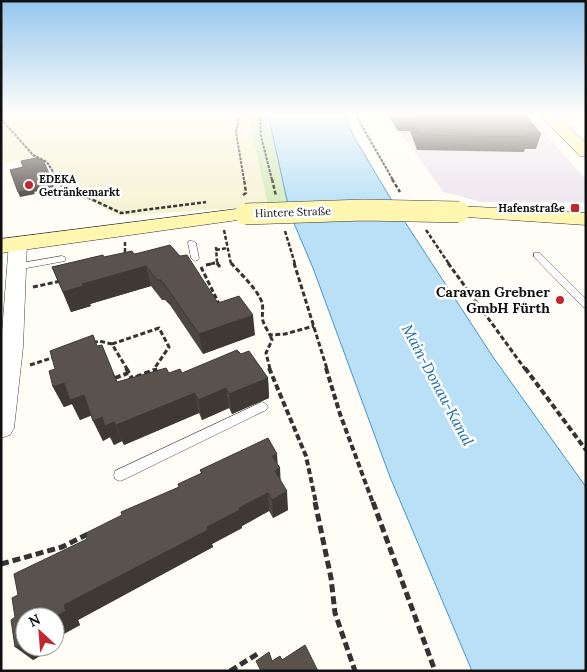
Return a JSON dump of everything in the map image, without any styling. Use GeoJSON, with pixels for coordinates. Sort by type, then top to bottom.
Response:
{"type":"FeatureCollection","features":[{"type":"Feature","properties":{"kind":"street","name":"Hintere Straße"},"geometry":{"type":"LineString","coordinates":[[9,245],[217,209],[242,207],[459,212],[586,220]]}},
{"type":"Feature","properties":{"kind":"street"},"geometry":{"type":"LineString","coordinates":[[564,218],[586,225]]}},
{"type":"Feature","properties":{"kind":"street"},"geometry":{"type":"LineString","coordinates":[[1,428],[10,372],[16,267],[9,245]]}},
{"type":"Feature","properties":{"kind":"lane"},"geometry":{"type":"LineString","coordinates":[[192,243],[195,258]]}},
{"type":"Feature","properties":{"kind":"lane"},"geometry":{"type":"LineString","coordinates":[[537,255],[586,306]]}},
{"type":"Feature","properties":{"kind":"lane"},"geometry":{"type":"LineString","coordinates":[[16,267],[62,259]]}},
{"type":"Feature","properties":{"kind":"lane"},"geometry":{"type":"LineString","coordinates":[[120,475],[262,407]]}},
{"type":"Feature","properties":{"kind":"path"},"geometry":{"type":"LineString","coordinates":[[24,145],[33,155],[47,162],[61,185],[121,213],[217,209],[231,264],[241,271],[244,280],[260,297],[264,307],[263,320],[272,340],[266,353],[270,376],[281,395],[306,456],[331,578],[335,613],[355,671]]}},
{"type":"Feature","properties":{"kind":"path"},"geometry":{"type":"LineString","coordinates":[[238,145],[246,193],[242,207]]}},
{"type":"Feature","properties":{"kind":"path"},"geometry":{"type":"LineString","coordinates":[[263,145],[277,200]]}},
{"type":"Feature","properties":{"kind":"path"},"geometry":{"type":"LineString","coordinates":[[373,145],[402,195]]}},
{"type":"Feature","properties":{"kind":"path"},"geometry":{"type":"LineString","coordinates":[[421,223],[486,317],[586,450]]}},
{"type":"Feature","properties":{"kind":"path"},"geometry":{"type":"LineString","coordinates":[[284,228],[340,414],[435,671]]}},
{"type":"Feature","properties":{"kind":"path"},"geometry":{"type":"LineString","coordinates":[[125,234],[125,259]]}},
{"type":"Feature","properties":{"kind":"path"},"geometry":{"type":"LineString","coordinates":[[220,267],[217,262],[216,248],[228,248]]}},
{"type":"Feature","properties":{"kind":"path"},"geometry":{"type":"LineString","coordinates":[[195,258],[223,311]]}},
{"type":"Feature","properties":{"kind":"path"},"geometry":{"type":"LineString","coordinates":[[206,265],[217,262]]}},
{"type":"Feature","properties":{"kind":"path"},"geometry":{"type":"LineString","coordinates":[[193,272],[202,269]]}},
{"type":"Feature","properties":{"kind":"path"},"geometry":{"type":"LineString","coordinates":[[14,292],[68,279]]}},
{"type":"Feature","properties":{"kind":"path"},"geometry":{"type":"LineString","coordinates":[[210,298],[215,297]]}},
{"type":"Feature","properties":{"kind":"path"},"geometry":{"type":"LineString","coordinates":[[270,335],[285,334],[314,326]]}},
{"type":"Feature","properties":{"kind":"path"},"geometry":{"type":"LineString","coordinates":[[91,344],[99,341],[112,344],[159,328],[169,347],[154,370],[131,379]]}},
{"type":"Feature","properties":{"kind":"path"},"geometry":{"type":"LineString","coordinates":[[112,344],[135,383]]}},
{"type":"Feature","properties":{"kind":"path"},"geometry":{"type":"LineString","coordinates":[[10,372],[60,355]]}},
{"type":"Feature","properties":{"kind":"path"},"geometry":{"type":"LineString","coordinates":[[154,370],[158,376]]}},
{"type":"Feature","properties":{"kind":"path"},"geometry":{"type":"LineString","coordinates":[[115,378],[128,373]]}},
{"type":"Feature","properties":{"kind":"path"},"geometry":{"type":"LineString","coordinates":[[1,564],[62,547],[93,531]]}},
{"type":"Feature","properties":{"kind":"path"},"geometry":{"type":"LineString","coordinates":[[62,547],[64,555]]}},
{"type":"Feature","properties":{"kind":"path"},"geometry":{"type":"LineString","coordinates":[[230,671],[259,653]]}},
{"type":"Feature","properties":{"kind":"shaded area"},"geometry":{"type":"Polygon","coordinates":[[[1,145],[255,145],[268,206],[119,216],[59,185],[46,162],[29,158],[1,164],[1,145]]]}},
{"type":"Feature","properties":{"kind":"shaded area"},"geometry":{"type":"Polygon","coordinates":[[[410,145],[555,145],[586,179],[586,202],[482,202],[443,192],[410,145]]]}},
{"type":"Feature","properties":{"kind":"green space"},"geometry":{"type":"Polygon","coordinates":[[[255,145],[275,145],[290,214],[268,206],[255,145]]]}},
{"type":"Feature","properties":{"kind":"water","name":"Main-Donau-Kanal"},"geometry":{"type":"Polygon","coordinates":[[[275,145],[359,145],[401,216],[493,357],[586,487],[586,671],[472,671],[390,477],[313,268],[290,214],[275,145]]]}},
{"type":"Feature","properties":{"kind":"building"},"geometry":{"type":"Polygon","coordinates":[[[36,158],[43,160],[53,182],[18,192],[10,170],[23,167],[21,161],[36,158]]]}},
{"type":"Feature","properties":{"kind":"building"},"geometry":{"type":"Polygon","coordinates":[[[170,245],[180,256],[187,255],[218,303],[239,296],[253,315],[199,334],[165,285],[161,280],[157,280],[146,266],[82,284],[83,286],[63,292],[52,267],[103,255],[104,257],[132,251],[134,254],[170,245]]]}},
{"type":"Feature","properties":{"kind":"building"},"geometry":{"type":"Polygon","coordinates":[[[93,335],[97,346],[102,345],[117,382],[166,368],[169,373],[180,369],[182,373],[237,350],[241,354],[249,351],[268,378],[229,394],[226,388],[198,400],[195,393],[116,425],[114,422],[105,426],[102,417],[93,421],[84,395],[70,400],[64,383],[53,387],[49,371],[55,369],[50,351],[93,335]]]}},
{"type":"Feature","properties":{"kind":"building"},"geometry":{"type":"Polygon","coordinates":[[[268,438],[277,454],[272,456],[280,468],[275,471],[287,491],[272,500],[268,493],[239,508],[240,510],[207,527],[208,530],[64,605],[65,607],[15,607],[15,617],[12,598],[18,595],[14,574],[87,539],[86,533],[122,515],[121,512],[179,487],[178,484],[202,473],[200,470],[268,438]]]}},
{"type":"Feature","properties":{"kind":"building"},"geometry":{"type":"Polygon","coordinates":[[[15,617],[15,647],[11,620],[15,617]]]}},
{"type":"Feature","properties":{"kind":"building"},"geometry":{"type":"Polygon","coordinates":[[[305,645],[318,671],[261,671],[256,661],[269,652],[272,661],[280,656],[282,660],[305,645]]]}},
{"type":"Feature","properties":{"kind":"place","name":"EDEKA Getränkemarkt"},"geometry":{"type":"Point","coordinates":[29,185]}},
{"type":"Feature","properties":{"kind":"place","name":"Hafenstraße"},"geometry":{"type":"Point","coordinates":[575,208]}},
{"type":"Feature","properties":{"kind":"place","name":"Caravan Grebner GmbH Fürth"},"geometry":{"type":"Point","coordinates":[560,300]}}]}
